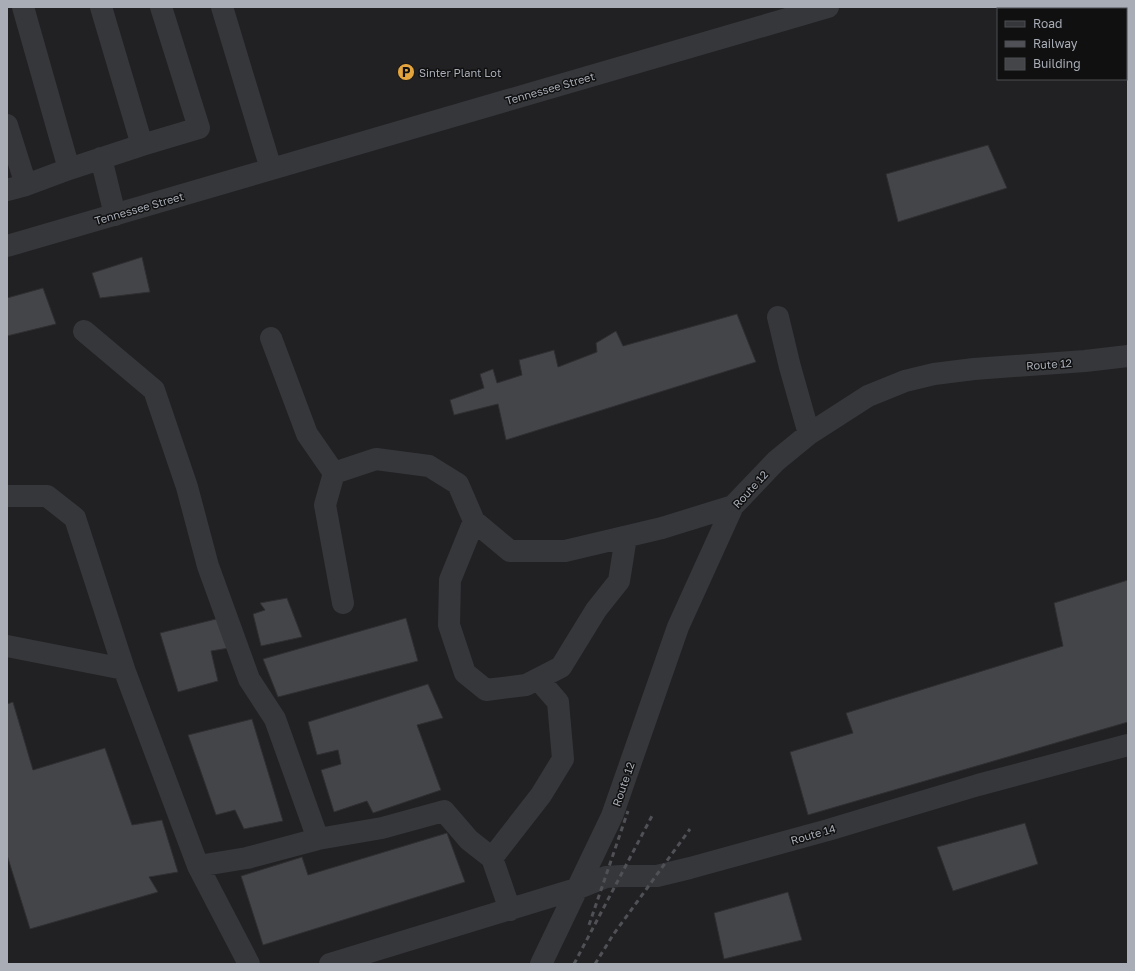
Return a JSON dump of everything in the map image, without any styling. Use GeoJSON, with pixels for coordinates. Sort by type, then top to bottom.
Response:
{"type":"FeatureCollection","features":[{"type":"Feature","properties":{"kind":"street"},"geometry":{"type":"LineString","coordinates":[[23,7],[70,169]]}},
{"type":"Feature","properties":{"kind":"street"},"geometry":{"type":"LineString","coordinates":[[101,7],[142,145]]}},
{"type":"Feature","properties":{"kind":"street"},"geometry":{"type":"LineString","coordinates":[[7,125],[16,188],[101,158],[199,128],[161,7]]}},
{"type":"Feature","properties":{"kind":"street"},"geometry":{"type":"LineString","coordinates":[[222,7],[271,170]]}},
{"type":"Feature","properties":{"kind":"street","name":"Tennessee Street"},"geometry":{"type":"LineString","coordinates":[[7,246],[828,7]]}},
{"type":"Feature","properties":{"kind":"street"},"geometry":{"type":"LineString","coordinates":[[101,158],[115,215]]}},
{"type":"Feature","properties":{"kind":"street"},"geometry":{"type":"LineString","coordinates":[[778,317],[790,367],[809,434]]}},
{"type":"Feature","properties":{"kind":"street"},"geometry":{"type":"LineString","coordinates":[[84,331],[154,390],[187,487],[211,574],[249,679],[275,719],[318,839]]}},
{"type":"Feature","properties":{"kind":"street"},"geometry":{"type":"LineString","coordinates":[[270,338],[307,434],[334,473]]}},
{"type":"Feature","properties":{"kind":"street","name":"Route 12"},"geometry":{"type":"LineString","coordinates":[[576,889],[612,816],[678,627],[733,506],[776,461],[809,434],[868,396],[905,381],[934,374],[974,369],[1085,361],[1128,356]]}},
{"type":"Feature","properties":{"kind":"street"},"geometry":{"type":"LineString","coordinates":[[334,473],[376,459],[430,466],[458,484],[474,521],[510,551],[565,551],[662,528],[733,506]]}},
{"type":"Feature","properties":{"kind":"street"},"geometry":{"type":"LineString","coordinates":[[334,473],[325,505],[343,603]]}},
{"type":"Feature","properties":{"kind":"street"},"geometry":{"type":"LineString","coordinates":[[7,496],[47,496],[75,518],[124,669],[198,866],[249,964]]}},
{"type":"Feature","properties":{"kind":"street"},"geometry":{"type":"LineString","coordinates":[[474,521],[450,580],[449,625],[465,673],[486,690],[526,685],[561,667],[596,610],[619,582],[626,537]]}},
{"type":"Feature","properties":{"kind":"street"},"geometry":{"type":"LineString","coordinates":[[7,646],[124,669]]}},
{"type":"Feature","properties":{"kind":"street"},"geometry":{"type":"LineString","coordinates":[[492,858],[540,795],[563,759],[558,702],[538,679]]}},
{"type":"Feature","properties":{"kind":"street","name":"Route 14"},"geometry":{"type":"LineString","coordinates":[[330,964],[510,910],[576,889],[606,877],[657,876],[690,868],[828,830],[978,785],[1128,745]]}},
{"type":"Feature","properties":{"kind":"street"},"geometry":{"type":"LineString","coordinates":[[198,866],[246,858],[318,839],[382,828],[444,811],[469,840],[492,858],[510,910]]}},
{"type":"Feature","properties":{"kind":"street"},"geometry":{"type":"LineString","coordinates":[[542,964],[576,889]]}},
{"type":"Feature","properties":{"kind":"shaded area"},"geometry":{"type":"Polygon","coordinates":[[[7,7],[1128,7],[1128,964],[7,964],[7,7]]]}},
{"type":"Feature","properties":{"kind":"building"},"geometry":{"type":"Polygon","coordinates":[[[988,145],[1007,188],[898,222],[886,174],[988,145]]]}},
{"type":"Feature","properties":{"kind":"building"},"geometry":{"type":"Polygon","coordinates":[[[142,257],[150,292],[100,298],[92,273],[142,257]]]}},
{"type":"Feature","properties":{"kind":"building"},"geometry":{"type":"Polygon","coordinates":[[[43,288],[56,324],[7,336],[7,298],[43,288]]]}},
{"type":"Feature","properties":{"kind":"building"},"geometry":{"type":"Polygon","coordinates":[[[737,314],[756,362],[506,440],[498,404],[454,415],[450,400],[484,388],[480,374],[493,369],[497,383],[522,375],[519,360],[554,350],[558,367],[597,352],[596,343],[616,331],[623,346],[737,314]]]}},
{"type":"Feature","properties":{"kind":"building"},"geometry":{"type":"Polygon","coordinates":[[[1128,580],[1128,722],[808,815],[790,752],[853,733],[846,713],[1063,646],[1054,603],[1128,580]]]}},
{"type":"Feature","properties":{"kind":"building"},"geometry":{"type":"Polygon","coordinates":[[[287,598],[302,637],[261,646],[253,614],[265,610],[260,603],[287,598]]]}},
{"type":"Feature","properties":{"kind":"building"},"geometry":{"type":"Polygon","coordinates":[[[220,618],[235,647],[211,651],[218,681],[178,692],[160,633],[220,618]]]}},
{"type":"Feature","properties":{"kind":"building"},"geometry":{"type":"Polygon","coordinates":[[[406,618],[418,661],[278,697],[263,659],[406,618]]]}},
{"type":"Feature","properties":{"kind":"building"},"geometry":{"type":"Polygon","coordinates":[[[428,684],[443,718],[417,725],[441,790],[373,813],[367,801],[334,812],[321,770],[341,764],[338,750],[317,755],[308,722],[428,684]]]}},
{"type":"Feature","properties":{"kind":"building"},"geometry":{"type":"Polygon","coordinates":[[[13,702],[33,770],[105,748],[132,825],[162,820],[178,872],[149,877],[158,892],[30,929],[7,855],[7,704],[13,702]]]}},
{"type":"Feature","properties":{"kind":"building"},"geometry":{"type":"Polygon","coordinates":[[[252,719],[283,821],[244,829],[235,810],[216,815],[188,735],[252,719]]]}},
{"type":"Feature","properties":{"kind":"building"},"geometry":{"type":"Polygon","coordinates":[[[1025,823],[1038,864],[953,891],[937,847],[1025,823]]]}},
{"type":"Feature","properties":{"kind":"building"},"geometry":{"type":"Polygon","coordinates":[[[447,833],[465,882],[263,945],[241,876],[302,857],[308,875],[447,833]]]}},
{"type":"Feature","properties":{"kind":"building"},"geometry":{"type":"Polygon","coordinates":[[[788,892],[802,940],[724,959],[714,913],[788,892]]]}},
{"type":"Feature","properties":{"kind":"railway"},"geometry":{"type":"LineString","coordinates":[[589,925],[628,811]]}},
{"type":"Feature","properties":{"kind":"railway"},"geometry":{"type":"LineString","coordinates":[[574,964],[653,814]]}},
{"type":"Feature","properties":{"kind":"railway"},"geometry":{"type":"LineString","coordinates":[[595,964],[613,935],[690,829]]}},
{"type":"Feature","properties":{"kind":"place","name":"Sinter Plant Lot"},"geometry":{"type":"Point","coordinates":[406,72]}}]}
